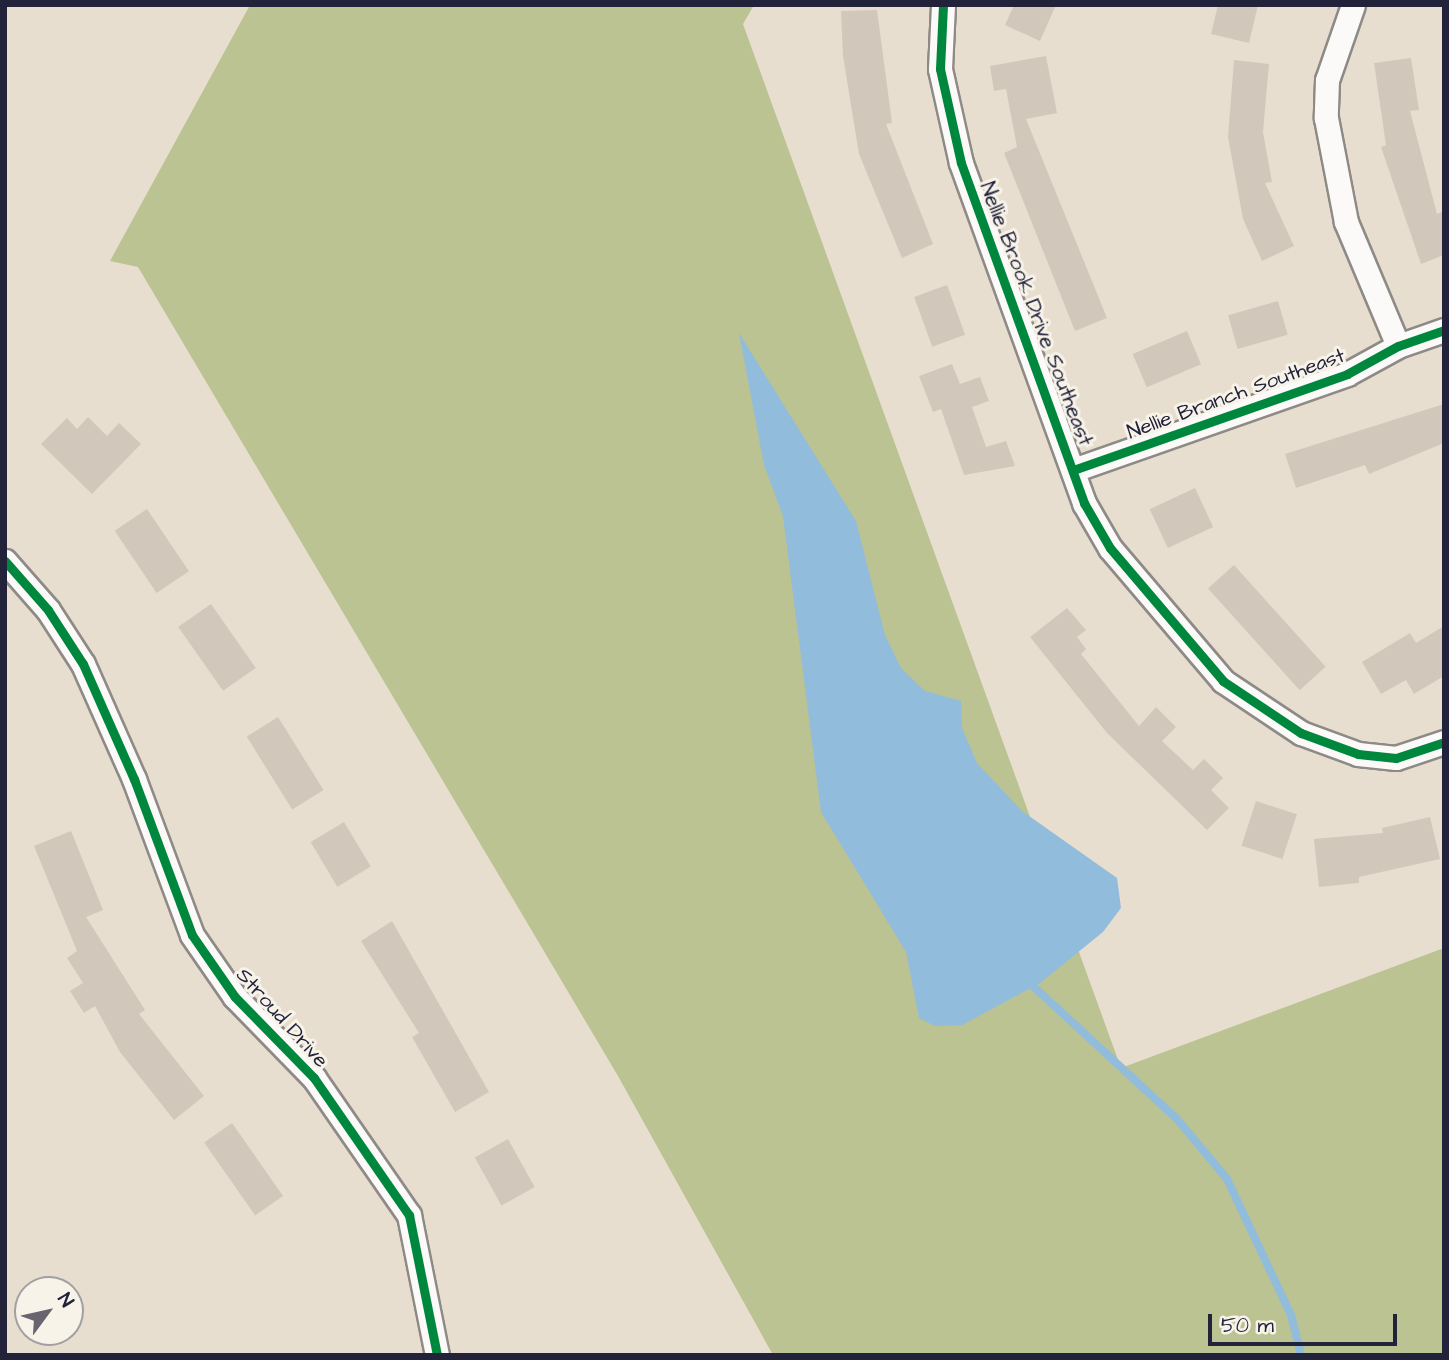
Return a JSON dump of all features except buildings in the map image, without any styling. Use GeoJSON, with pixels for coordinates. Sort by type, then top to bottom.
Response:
{"type":"FeatureCollection","features":[{"type":"Feature","properties":{"kind":"street","name":"Nellie Brook Drive Southeast"},"geometry":{"type":"LineString","coordinates":[[943,5],[940,69],[961,163],[1076,468],[1084,503],[1110,548],[1244,699],[1301,733],[1358,754],[1396,758],[1444,742]]}},
{"type":"Feature","properties":{"kind":"street"},"geometry":{"type":"LineString","coordinates":[[1353,5],[1327,80],[1326,118],[1346,222],[1398,345]]}},
{"type":"Feature","properties":{"kind":"street","name":"Nellie Branch Southeast"},"geometry":{"type":"LineString","coordinates":[[1076,468],[1347,374],[1398,345],[1444,330]]}},
{"type":"Feature","properties":{"kind":"street","name":"Stroud Drive"},"geometry":{"type":"LineString","coordinates":[[5,561],[48,610],[83,664],[134,779],[192,935],[235,997],[314,1078],[409,1215],[437,1355]]}},
{"type":"Feature","properties":{"kind":"green space"},"geometry":{"type":"Polygon","coordinates":[[[250,5],[754,5],[743,24],[1121,1068],[1444,948],[1444,1355],[773,1355],[618,1076],[138,267],[110,261],[250,5]]]}},
{"type":"Feature","properties":{"kind":"water"},"geometry":{"type":"Polygon","coordinates":[[[739,333],[856,521],[885,635],[901,668],[925,691],[961,701],[962,728],[977,763],[1022,811],[1117,878],[1121,908],[1103,932],[1040,983],[962,1025],[935,1026],[919,1018],[906,952],[821,812],[783,516],[764,465],[739,333]]]}},
{"type":"Feature","properties":{"kind":"waterway"},"geometry":{"type":"LineString","coordinates":[[1034,987],[1177,1119],[1227,1179],[1291,1315],[1301,1355]]}},
{"type":"Feature","properties":{"kind":"cycle path"},"geometry":{"type":"LineString","coordinates":[[943,5],[940,69],[961,163],[1084,503],[1110,548],[1223,681],[1301,733],[1358,754],[1396,758],[1444,742]]}},
{"type":"Feature","properties":{"kind":"cycle path"},"geometry":{"type":"LineString","coordinates":[[1076,469],[1347,374],[1398,346],[1444,330]]}},
{"type":"Feature","properties":{"kind":"cycle path"},"geometry":{"type":"LineString","coordinates":[[5,561],[48,610],[83,664],[134,779],[192,935],[235,997],[314,1078],[409,1215],[437,1355]]}}]}
